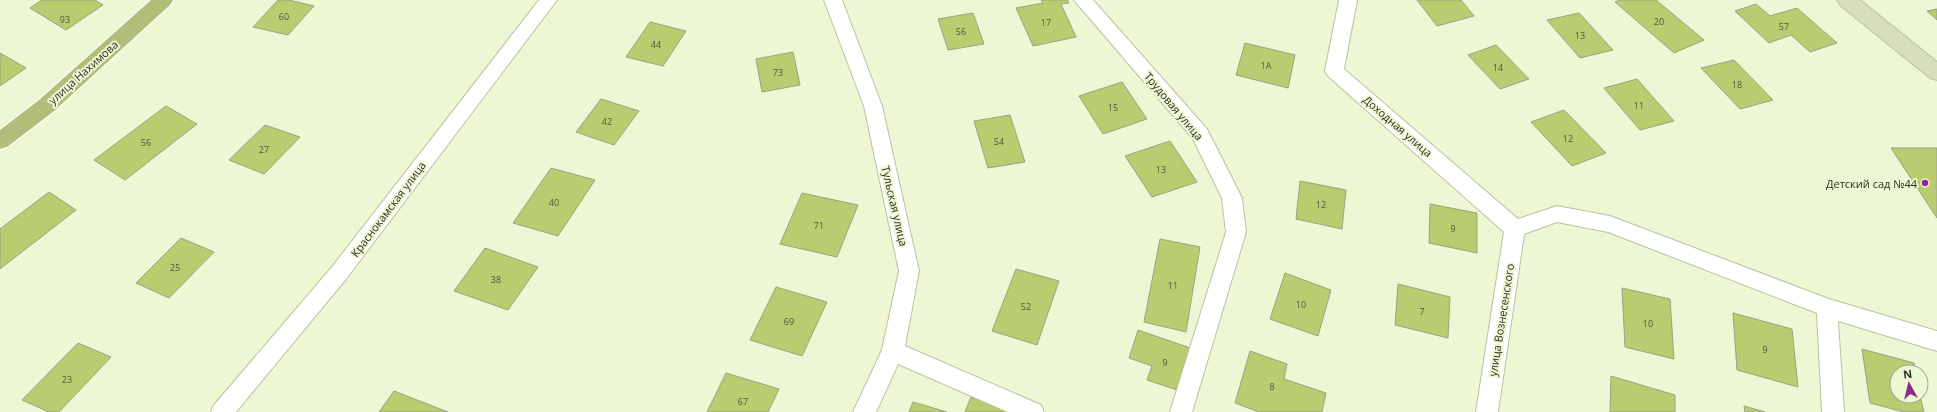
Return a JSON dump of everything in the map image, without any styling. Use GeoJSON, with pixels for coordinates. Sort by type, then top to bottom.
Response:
{"type":"FeatureCollection","features":[{"type":"Feature","properties":{"kind":"main road","name":"улица Нахимова"},"geometry":{"type":"LineString","coordinates":[[0,141],[46,106],[163,0]]}},
{"type":"Feature","properties":{"kind":"street"},"geometry":{"type":"LineString","coordinates":[[1847,0],[1937,73]]}},
{"type":"Feature","properties":{"kind":"lane","name":"Краснокамская улица"},"geometry":{"type":"LineString","coordinates":[[222,412],[339,273],[548,0]]}},
{"type":"Feature","properties":{"kind":"lane","name":"Тульская улица"},"geometry":{"type":"LineString","coordinates":[[833,0],[873,106],[909,271],[894,351],[864,412]]}},
{"type":"Feature","properties":{"kind":"lane","name":"Трудовая улица"},"geometry":{"type":"LineString","coordinates":[[1083,0],[1200,134],[1232,198],[1236,232],[1181,412]]}},
{"type":"Feature","properties":{"kind":"lane","name":"Доходная улица"},"geometry":{"type":"LineString","coordinates":[[1348,0],[1334,71],[1515,229]]}},
{"type":"Feature","properties":{"kind":"lane"},"geometry":{"type":"LineString","coordinates":[[1515,229],[1557,214],[1610,224],[1827,308],[1937,341]]}},
{"type":"Feature","properties":{"kind":"lane","name":"улица Вознесенского"},"geometry":{"type":"LineString","coordinates":[[1487,412],[1515,229]]}},
{"type":"Feature","properties":{"kind":"lane"},"geometry":{"type":"LineString","coordinates":[[1827,308],[1833,412]]}},
{"type":"Feature","properties":{"kind":"lane"},"geometry":{"type":"LineString","coordinates":[[894,351],[1033,412]]}},
{"type":"Feature","properties":{"kind":"building"},"geometry":{"type":"Polygon","coordinates":[[[42,0],[95,0],[103,5],[66,30],[30,8],[42,0]]]}},
{"type":"Feature","properties":{"kind":"building"},"geometry":{"type":"Polygon","coordinates":[[[278,0],[289,0],[314,6],[288,35],[253,27],[278,0]]]}},
{"type":"Feature","properties":{"kind":"building"},"geometry":{"type":"Polygon","coordinates":[[[1041,0],[1067,0],[1069,3],[1061,4],[1076,37],[1033,46],[1016,8],[1043,3],[1041,0]]]}},
{"type":"Feature","properties":{"kind":"building"},"geometry":{"type":"Polygon","coordinates":[[[1417,0],[1461,0],[1474,16],[1437,26],[1417,0]]]}},
{"type":"Feature","properties":{"kind":"building"},"geometry":{"type":"Polygon","coordinates":[[[1619,0],[1656,0],[1704,40],[1674,53],[1615,2],[1619,0]]]}},
{"type":"Feature","properties":{"kind":"building"},"geometry":{"type":"Polygon","coordinates":[[[1756,4],[1770,16],[1797,8],[1837,43],[1810,52],[1791,35],[1769,43],[1735,11],[1756,4]]]}},
{"type":"Feature","properties":{"kind":"building"},"geometry":{"type":"Polygon","coordinates":[[[1937,9],[1937,20],[1927,11],[1937,9]]]}},
{"type":"Feature","properties":{"kind":"building"},"geometry":{"type":"Polygon","coordinates":[[[973,13],[984,44],[948,50],[938,19],[973,13]]]}},
{"type":"Feature","properties":{"kind":"building"},"geometry":{"type":"Polygon","coordinates":[[[1579,13],[1613,50],[1580,58],[1547,20],[1579,13]]]}},
{"type":"Feature","properties":{"kind":"building"},"geometry":{"type":"Polygon","coordinates":[[[650,22],[686,31],[663,66],[626,57],[650,22]]]}},
{"type":"Feature","properties":{"kind":"building"},"geometry":{"type":"Polygon","coordinates":[[[1245,43],[1295,55],[1288,88],[1236,75],[1245,43]]]}},
{"type":"Feature","properties":{"kind":"building"},"geometry":{"type":"Polygon","coordinates":[[[1496,45],[1529,79],[1500,89],[1468,55],[1496,45]]]}},
{"type":"Feature","properties":{"kind":"building"},"geometry":{"type":"Polygon","coordinates":[[[793,52],[800,85],[762,92],[756,59],[793,52]]]}},
{"type":"Feature","properties":{"kind":"building"},"geometry":{"type":"Polygon","coordinates":[[[0,53],[26,68],[0,86],[0,53]]]}},
{"type":"Feature","properties":{"kind":"building"},"geometry":{"type":"Polygon","coordinates":[[[1734,60],[1773,100],[1740,109],[1701,68],[1734,60]]]}},
{"type":"Feature","properties":{"kind":"building"},"geometry":{"type":"Polygon","coordinates":[[[1637,79],[1674,121],[1640,130],[1604,88],[1637,79]]]}},
{"type":"Feature","properties":{"kind":"building"},"geometry":{"type":"Polygon","coordinates":[[[1122,82],[1147,119],[1103,134],[1079,96],[1122,82]]]}},
{"type":"Feature","properties":{"kind":"building"},"geometry":{"type":"Polygon","coordinates":[[[601,99],[639,111],[614,145],[576,132],[601,99]]]}},
{"type":"Feature","properties":{"kind":"building"},"geometry":{"type":"Polygon","coordinates":[[[166,106],[197,124],[125,180],[94,160],[166,106]]]}},
{"type":"Feature","properties":{"kind":"building"},"geometry":{"type":"Polygon","coordinates":[[[1564,110],[1606,153],[1572,166],[1531,122],[1564,110]]]}},
{"type":"Feature","properties":{"kind":"building"},"geometry":{"type":"Polygon","coordinates":[[[1010,115],[1025,162],[988,168],[974,121],[1010,115]]]}},
{"type":"Feature","properties":{"kind":"building"},"geometry":{"type":"Polygon","coordinates":[[[265,125],[300,137],[264,174],[229,160],[265,125]]]}},
{"type":"Feature","properties":{"kind":"building"},"geometry":{"type":"Polygon","coordinates":[[[1170,141],[1197,182],[1152,197],[1125,156],[1170,141]]]}},
{"type":"Feature","properties":{"kind":"building","name":"Детский сад №44"},"geometry":{"type":"Polygon","coordinates":[[[1891,148],[1937,148],[1937,218],[1891,148]]]}},
{"type":"Feature","properties":{"kind":"building"},"geometry":{"type":"Polygon","coordinates":[[[551,168],[595,180],[558,236],[513,223],[551,168]]]}},
{"type":"Feature","properties":{"kind":"building"},"geometry":{"type":"Polygon","coordinates":[[[1300,181],[1346,190],[1342,229],[1296,219],[1300,181]]]}},
{"type":"Feature","properties":{"kind":"building"},"geometry":{"type":"Polygon","coordinates":[[[49,192],[76,210],[0,269],[0,229],[49,192]]]}},
{"type":"Feature","properties":{"kind":"building"},"geometry":{"type":"Polygon","coordinates":[[[802,193],[858,205],[837,257],[780,244],[802,193]]]}},
{"type":"Feature","properties":{"kind":"building"},"geometry":{"type":"Polygon","coordinates":[[[1430,204],[1477,213],[1477,253],[1429,243],[1430,204]]]}},
{"type":"Feature","properties":{"kind":"building"},"geometry":{"type":"Polygon","coordinates":[[[181,238],[214,252],[169,298],[136,283],[181,238]]]}},
{"type":"Feature","properties":{"kind":"building"},"geometry":{"type":"Polygon","coordinates":[[[1160,239],[1200,247],[1186,332],[1144,322],[1160,239]]]}},
{"type":"Feature","properties":{"kind":"building"},"geometry":{"type":"Polygon","coordinates":[[[485,248],[538,267],[508,310],[454,291],[485,248]]]}},
{"type":"Feature","properties":{"kind":"building"},"geometry":{"type":"Polygon","coordinates":[[[1016,269],[1059,281],[1037,345],[992,331],[1016,269]]]}},
{"type":"Feature","properties":{"kind":"building"},"geometry":{"type":"Polygon","coordinates":[[[1285,273],[1331,290],[1318,336],[1270,319],[1285,273]]]}},
{"type":"Feature","properties":{"kind":"building"},"geometry":{"type":"Polygon","coordinates":[[[1398,284],[1450,297],[1448,338],[1395,325],[1398,284]]]}},
{"type":"Feature","properties":{"kind":"building"},"geometry":{"type":"Polygon","coordinates":[[[776,287],[827,302],[802,356],[750,340],[776,287]]]}},
{"type":"Feature","properties":{"kind":"building"},"geometry":{"type":"Polygon","coordinates":[[[1622,288],[1670,299],[1674,359],[1625,347],[1622,288]]]}},
{"type":"Feature","properties":{"kind":"building"},"geometry":{"type":"Polygon","coordinates":[[[1733,313],[1792,329],[1798,387],[1737,370],[1733,313]]]}},
{"type":"Feature","properties":{"kind":"building"},"geometry":{"type":"Polygon","coordinates":[[[1138,330],[1193,349],[1180,391],[1147,380],[1152,366],[1129,358],[1138,330]]]}},
{"type":"Feature","properties":{"kind":"building"},"geometry":{"type":"Polygon","coordinates":[[[78,343],[111,357],[59,412],[49,412],[22,400],[78,343]]]}},
{"type":"Feature","properties":{"kind":"building"},"geometry":{"type":"Polygon","coordinates":[[[1862,349],[1914,363],[1889,364],[1889,404],[1922,404],[1924,412],[1904,412],[1870,403],[1862,349]]]}},
{"type":"Feature","properties":{"kind":"building"},"geometry":{"type":"Polygon","coordinates":[[[1250,351],[1287,364],[1284,379],[1326,393],[1322,412],[1259,412],[1235,403],[1250,351]]]}},
{"type":"Feature","properties":{"kind":"building"},"geometry":{"type":"Polygon","coordinates":[[[726,373],[779,389],[768,412],[707,412],[726,373]]]}},
{"type":"Feature","properties":{"kind":"building"},"geometry":{"type":"Polygon","coordinates":[[[1611,376],[1675,395],[1675,412],[1610,412],[1611,376]]]}},
{"type":"Feature","properties":{"kind":"building"},"geometry":{"type":"Polygon","coordinates":[[[394,391],[448,412],[379,412],[394,391]]]}},
{"type":"Feature","properties":{"kind":"building"},"geometry":{"type":"Polygon","coordinates":[[[971,397],[1018,412],[965,412],[971,397]]]}},
{"type":"Feature","properties":{"kind":"building"},"geometry":{"type":"Polygon","coordinates":[[[913,402],[947,412],[909,412],[913,402]]]}},
{"type":"Feature","properties":{"kind":"building"},"geometry":{"type":"Polygon","coordinates":[[[1744,406],[1765,412],[1745,412],[1744,406]]]}},
{"type":"Feature","properties":{"kind":"place","name":"Детский сад №44"},"geometry":{"type":"Point","coordinates":[1925,183]}}]}
